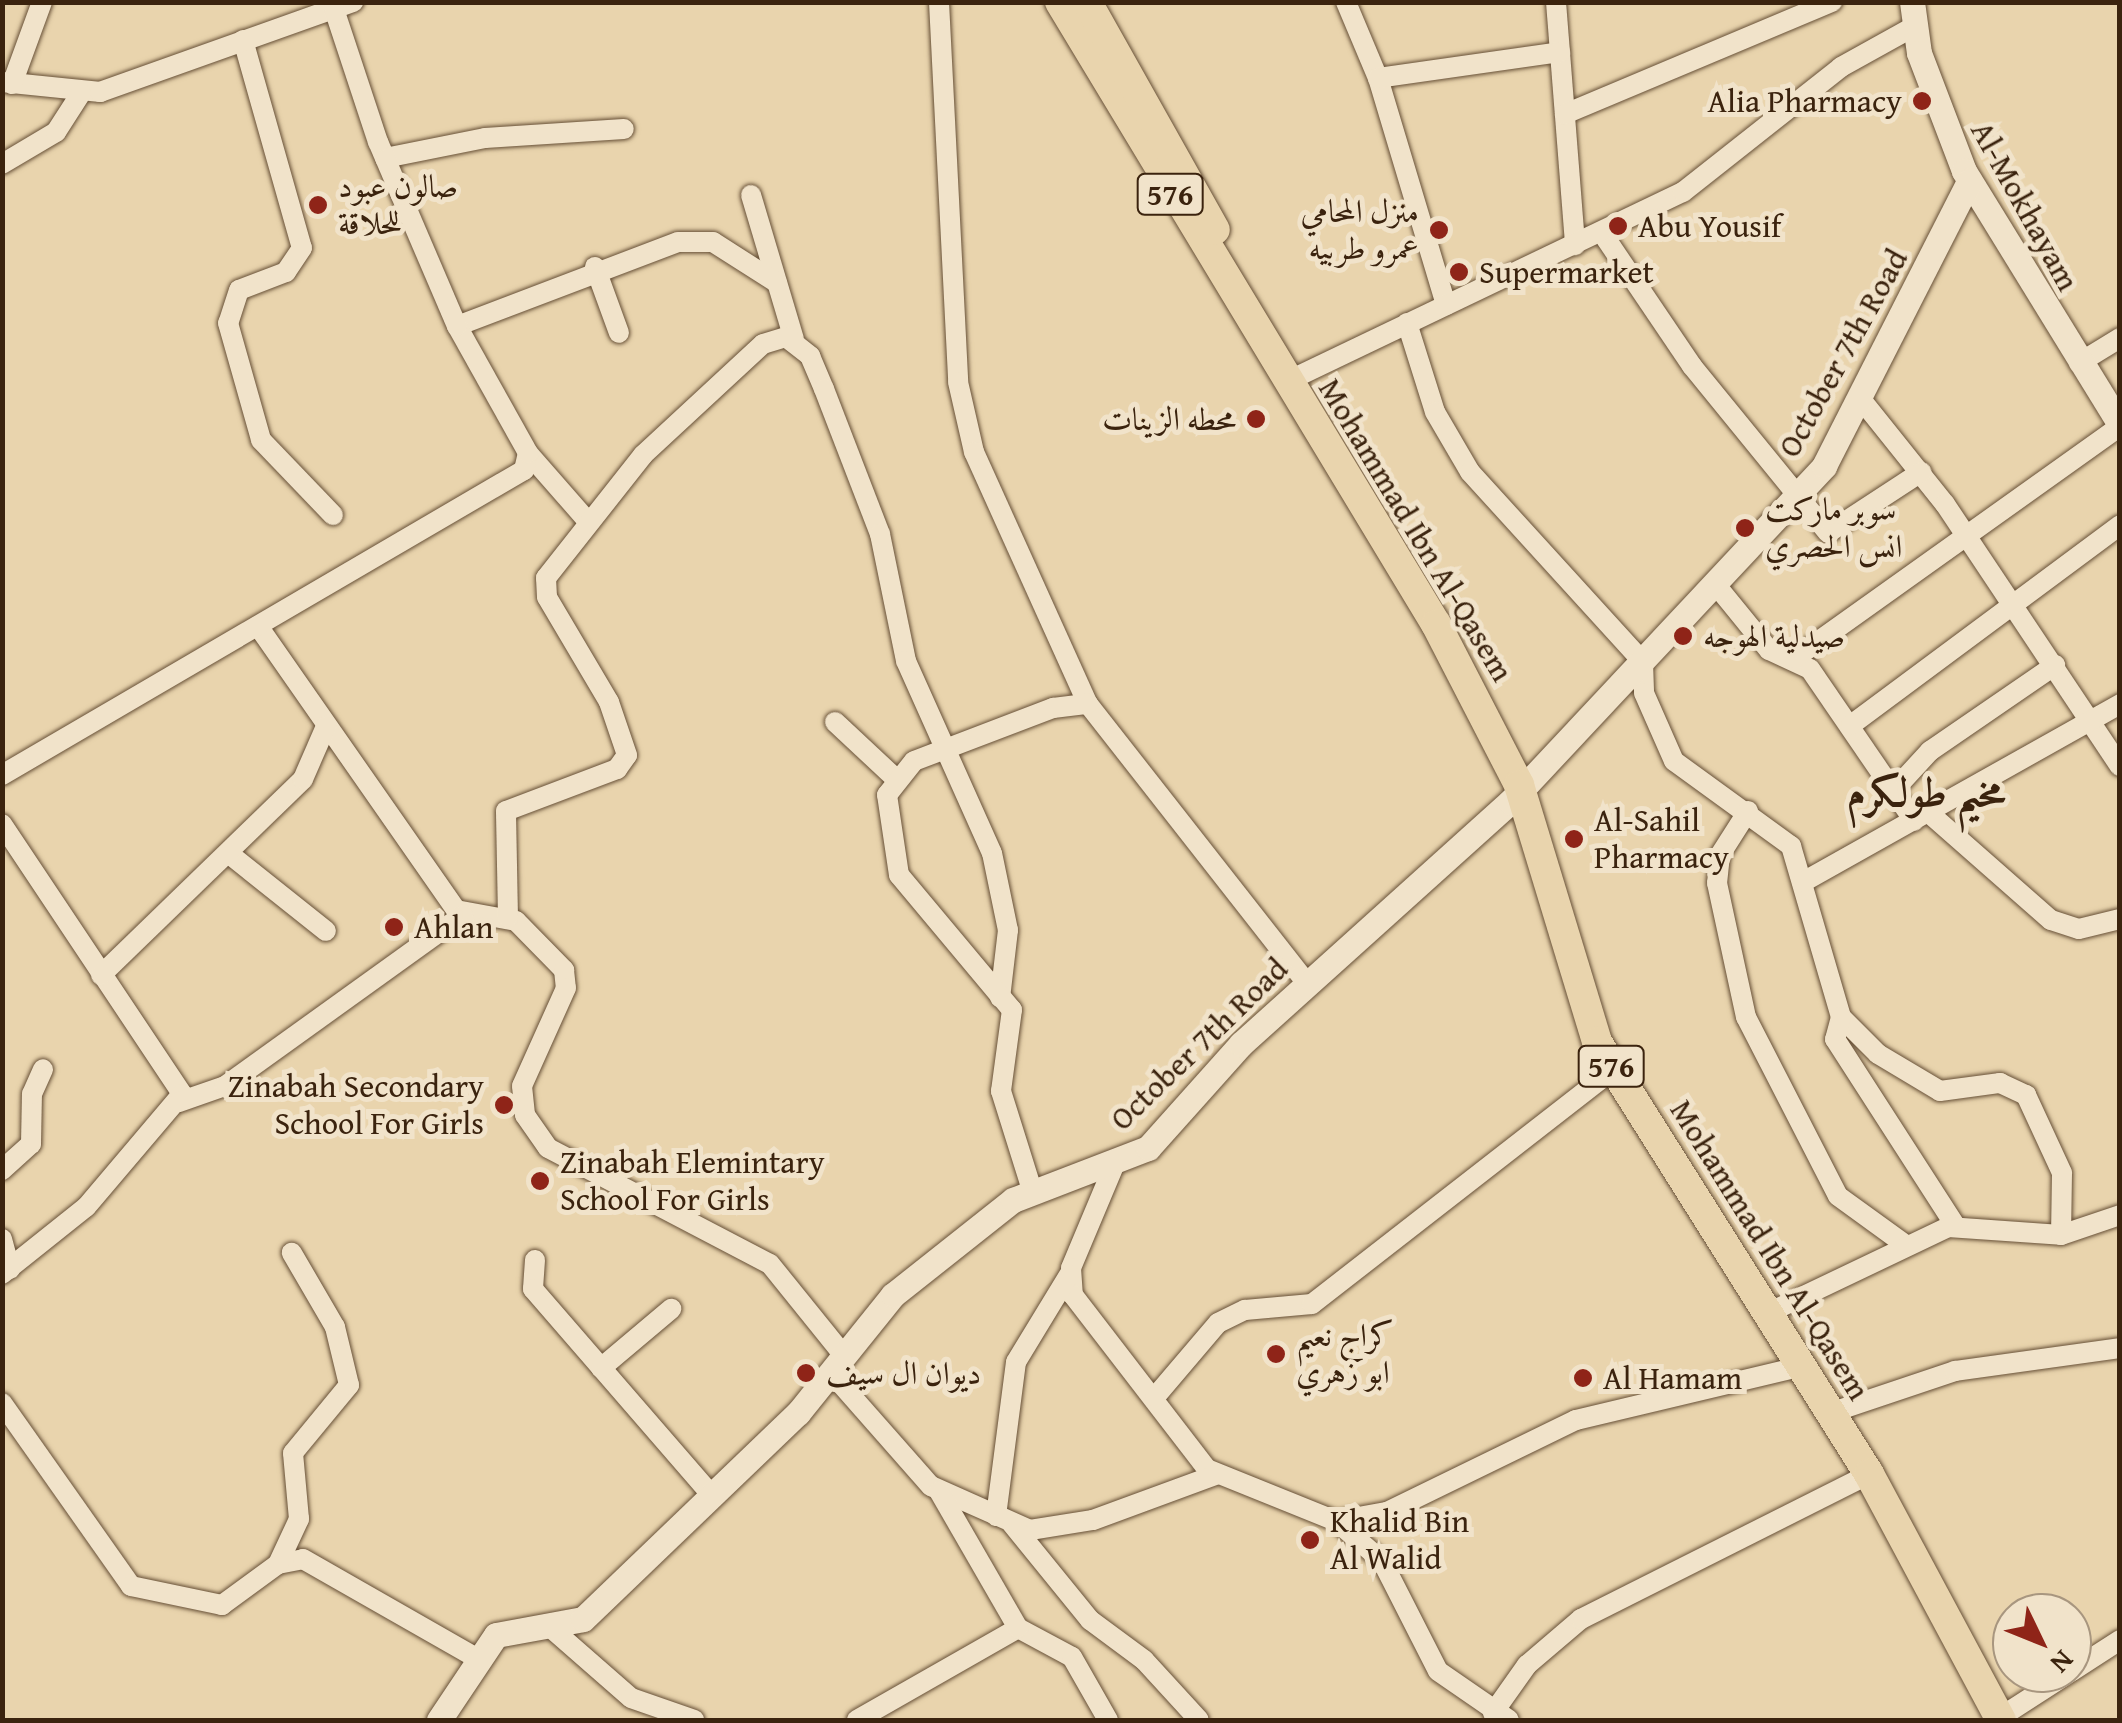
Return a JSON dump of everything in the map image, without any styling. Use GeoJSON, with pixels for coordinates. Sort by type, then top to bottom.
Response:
{"type":"FeatureCollection","features":[{"type":"Feature","properties":{"kind":"main road","name":"Mohammad Ibn Al-Qasem"},"geometry":{"type":"LineString","coordinates":[[1060,2],[1436,624],[1521,790],[1577,986],[1614,1070],[1869,1474],[1999,1720]]}},
{"type":"Feature","properties":{"kind":"main road","name":"Mohammad Ibn Al-Qasem"},"geometry":{"type":"LineString","coordinates":[[1087,2],[1240,276],[1288,382]]}},
{"type":"Feature","properties":{"kind":"street"},"geometry":{"type":"LineString","coordinates":[[42,2],[7,83],[81,94],[343,6],[385,158],[458,326],[528,453],[585,518]]}},
{"type":"Feature","properties":{"kind":"street"},"geometry":{"type":"LineString","coordinates":[[287,2],[304,19]]}},
{"type":"Feature","properties":{"kind":"street"},"geometry":{"type":"LineString","coordinates":[[939,2],[962,406],[983,474],[1088,704],[1308,983]]}},
{"type":"Feature","properties":{"kind":"street"},"geometry":{"type":"LineString","coordinates":[[1346,2],[1378,78],[1446,304]]}},
{"type":"Feature","properties":{"kind":"street"},"geometry":{"type":"LineString","coordinates":[[1556,2],[1575,245]]}},
{"type":"Feature","properties":{"kind":"street"},"geometry":{"type":"LineString","coordinates":[[1564,114],[1832,2]]}},
{"type":"Feature","properties":{"kind":"street"},"geometry":{"type":"LineString","coordinates":[[1288,382],[1446,304],[1602,234],[1714,173],[1841,67],[1914,14]]}},
{"type":"Feature","properties":{"kind":"street","name":"Al-Mokhayam"},"geometry":{"type":"LineString","coordinates":[[1914,14],[1936,108],[1969,180],[2120,426]]}},
{"type":"Feature","properties":{"kind":"street"},"geometry":{"type":"LineString","coordinates":[[243,40],[302,248],[286,272],[239,290],[228,322],[261,440],[333,515]]}},
{"type":"Feature","properties":{"kind":"street"},"geometry":{"type":"LineString","coordinates":[[1378,78],[1560,52]]}},
{"type":"Feature","properties":{"kind":"street"},"geometry":{"type":"LineString","coordinates":[[2,164],[56,132],[81,94]]}},
{"type":"Feature","properties":{"kind":"street"},"geometry":{"type":"LineString","coordinates":[[385,158],[486,138],[624,129]]}},
{"type":"Feature","properties":{"kind":"street","name":"October 7th Road"},"geometry":{"type":"LineString","coordinates":[[439,1720],[475,1657],[512,1626],[551,1628],[582,1619],[839,1366],[893,1296],[1032,1190],[1112,1168],[1148,1148],[1308,983],[1521,790],[1795,498],[1860,398],[1969,180]]}},
{"type":"Feature","properties":{"kind":"street"},"geometry":{"type":"LineString","coordinates":[[750,195],[794,339],[810,356],[880,534],[906,661],[940,752],[996,866],[1009,947],[1000,998]]}},
{"type":"Feature","properties":{"kind":"street"},"geometry":{"type":"LineString","coordinates":[[1602,234],[1795,498],[1830,532],[1920,472]]}},
{"type":"Feature","properties":{"kind":"street"},"geometry":{"type":"LineString","coordinates":[[458,326],[596,267],[678,242],[713,242],[777,283]]}},
{"type":"Feature","properties":{"kind":"street"},"geometry":{"type":"LineString","coordinates":[[596,267],[619,334]]}},
{"type":"Feature","properties":{"kind":"street"},"geometry":{"type":"LineString","coordinates":[[1407,323],[1435,412],[1470,472],[1643,662],[1644,693],[1674,761],[1748,811],[1791,846],[1803,882],[1820,970],[1841,1017],[1878,1054],[1940,1091],[2019,1089],[2062,1173],[2061,1235]]}},
{"type":"Feature","properties":{"kind":"street"},"geometry":{"type":"LineString","coordinates":[[2079,363],[2120,338]]}},
{"type":"Feature","properties":{"kind":"street"},"geometry":{"type":"LineString","coordinates":[[794,339],[763,344],[585,518],[545,588],[609,702],[627,755],[617,769],[506,811],[508,917],[567,978],[522,1086],[525,1115],[548,1148],[770,1264],[839,1366],[939,1491],[1018,1628],[1072,1657],[1108,1720]]}},
{"type":"Feature","properties":{"kind":"street"},"geometry":{"type":"LineString","coordinates":[[1860,398],[1963,531],[2120,766]]}},
{"type":"Feature","properties":{"kind":"street"},"geometry":{"type":"LineString","coordinates":[[1795,658],[1963,531],[2120,426]]}},
{"type":"Feature","properties":{"kind":"street"},"geometry":{"type":"LineString","coordinates":[[2,775],[512,483],[528,453]]}},
{"type":"Feature","properties":{"kind":"street"},"geometry":{"type":"LineString","coordinates":[[1851,724],[2120,525]]}},
{"type":"Feature","properties":{"kind":"street"},"geometry":{"type":"LineString","coordinates":[[1716,585],[1769,650],[1795,658],[1851,724],[1894,789],[1922,817],[2051,920],[2079,930],[2120,918]]}},
{"type":"Feature","properties":{"kind":"street"},"geometry":{"type":"LineString","coordinates":[[258,626],[463,915]]}},
{"type":"Feature","properties":{"kind":"street"},"geometry":{"type":"LineString","coordinates":[[1894,789],[1930,751],[2055,666]]}},
{"type":"Feature","properties":{"kind":"street"},"geometry":{"type":"LineString","coordinates":[[1032,1190],[1001,1091],[1013,1020],[1000,998],[900,876],[886,806],[894,777],[940,752],[1053,708],[1088,704]]}},
{"type":"Feature","properties":{"kind":"street"},"geometry":{"type":"LineString","coordinates":[[1803,882],[2093,726],[2120,704]]}},
{"type":"Feature","properties":{"kind":"street"},"geometry":{"type":"LineString","coordinates":[[835,722],[894,777]]}},
{"type":"Feature","properties":{"kind":"street"},"geometry":{"type":"LineString","coordinates":[[101,974],[303,779],[326,726]]}},
{"type":"Feature","properties":{"kind":"street"},"geometry":{"type":"LineString","coordinates":[[1748,811],[1720,855],[1717,883],[1746,1017],[1838,1196],[1907,1246]]}},
{"type":"Feature","properties":{"kind":"street"},"geometry":{"type":"LineString","coordinates":[[2,824],[180,1085],[179,1102]]}},
{"type":"Feature","properties":{"kind":"street"},"geometry":{"type":"LineString","coordinates":[[228,853],[326,931]]}},
{"type":"Feature","properties":{"kind":"street"},"geometry":{"type":"LineString","coordinates":[[6,1272],[86,1207],[179,1102],[225,1086],[463,915],[508,917]]}},
{"type":"Feature","properties":{"kind":"street"},"geometry":{"type":"LineString","coordinates":[[1841,1017],[1835,1038],[1955,1225]]}},
{"type":"Feature","properties":{"kind":"street"},"geometry":{"type":"LineString","coordinates":[[2,1170],[32,1144],[32,1094],[44,1069]]}},
{"type":"Feature","properties":{"kind":"street"},"geometry":{"type":"LineString","coordinates":[[1155,1398],[1218,1323],[1245,1310],[1312,1304],[1614,1070]]}},
{"type":"Feature","properties":{"kind":"street"},"geometry":{"type":"LineString","coordinates":[[1112,1168],[1069,1275],[1016,1362],[1003,1519],[1090,1620],[1144,1660],[1199,1720]]}},
{"type":"Feature","properties":{"kind":"street"},"geometry":{"type":"LineString","coordinates":[[1766,1314],[1955,1225],[2061,1235],[2120,1215]]}},
{"type":"Feature","properties":{"kind":"street"},"geometry":{"type":"LineString","coordinates":[[2,1239],[6,1272]]}},
{"type":"Feature","properties":{"kind":"street"},"geometry":{"type":"LineString","coordinates":[[278,1564],[299,1520],[293,1452],[349,1385],[337,1330],[292,1253]]}},
{"type":"Feature","properties":{"kind":"street"},"geometry":{"type":"LineString","coordinates":[[535,1260],[533,1289],[708,1492]]}},
{"type":"Feature","properties":{"kind":"street"},"geometry":{"type":"LineString","coordinates":[[1069,1275],[1076,1301],[1215,1475],[1336,1520],[1382,1561],[1426,1656],[1468,1698],[1501,1717],[1527,1665],[1581,1619],[1869,1474]]}},
{"type":"Feature","properties":{"kind":"street"},"geometry":{"type":"LineString","coordinates":[[601,1368],[672,1309]]}},
{"type":"Feature","properties":{"kind":"street"},"geometry":{"type":"LineString","coordinates":[[1830,1413],[1954,1371],[2120,1348]]}},
{"type":"Feature","properties":{"kind":"street"},"geometry":{"type":"LineString","coordinates":[[1336,1520],[1387,1512],[1576,1420],[1799,1368]]}},
{"type":"Feature","properties":{"kind":"street"},"geometry":{"type":"LineString","coordinates":[[2,1403],[131,1586],[222,1605],[278,1564],[303,1560],[475,1657]]}},
{"type":"Feature","properties":{"kind":"street"},"geometry":{"type":"LineString","coordinates":[[939,1491],[1003,1519],[1052,1530],[1215,1475]]}},
{"type":"Feature","properties":{"kind":"street"},"geometry":{"type":"LineString","coordinates":[[551,1628],[631,1698],[694,1720]]}},
{"type":"Feature","properties":{"kind":"street"},"geometry":{"type":"LineString","coordinates":[[858,1720],[1018,1628]]}},
{"type":"Feature","properties":{"kind":"street"},"geometry":{"type":"LineString","coordinates":[[2092,1658],[2120,1640]]}},
{"type":"Feature","properties":{"kind":"street"},"geometry":{"type":"LineString","coordinates":[[1999,1720],[2040,1693]]}},
{"type":"Feature","properties":{"kind":"street"},"geometry":{"type":"LineString","coordinates":[[1461,1720],[1468,1698]]}},
{"type":"Feature","properties":{"kind":"place","name":"Alia Pharmacy"},"geometry":{"type":"Point","coordinates":[1922,101]}},
{"type":"Feature","properties":{"kind":"place","name":"صالون عبود للحلاقة"},"geometry":{"type":"Point","coordinates":[318,205]}},
{"type":"Feature","properties":{"kind":"place","name":"Abu Yousif"},"geometry":{"type":"Point","coordinates":[1618,226]}},
{"type":"Feature","properties":{"kind":"place","name":"منزل المحامي عمرو طربيه"},"geometry":{"type":"Point","coordinates":[1439,230]}},
{"type":"Feature","properties":{"kind":"place","name":"Supermarket"},"geometry":{"type":"Point","coordinates":[1459,272]}},
{"type":"Feature","properties":{"kind":"place","name":"محطه الزينات"},"geometry":{"type":"Point","coordinates":[1256,419]}},
{"type":"Feature","properties":{"kind":"place","name":"سوبر ماركت انس الحصري"},"geometry":{"type":"Point","coordinates":[1745,528]}},
{"type":"Feature","properties":{"kind":"place","name":"صيدلية الهوجه"},"geometry":{"type":"Point","coordinates":[1683,636]}},
{"type":"Feature","properties":{"kind":"place","name":"Al-Sahil Pharmacy"},"geometry":{"type":"Point","coordinates":[1574,839]}},
{"type":"Feature","properties":{"kind":"place","name":"Ahlan"},"geometry":{"type":"Point","coordinates":[394,927]}},
{"type":"Feature","properties":{"kind":"place","name":"Zinabah Secondary School For Girls"},"geometry":{"type":"Point","coordinates":[504,1105]}},
{"type":"Feature","properties":{"kind":"place","name":"Zinabah Elemintary School For Girls"},"geometry":{"type":"Point","coordinates":[540,1181]}},
{"type":"Feature","properties":{"kind":"place","name":"كراج نعيم ابو زهري"},"geometry":{"type":"Point","coordinates":[1276,1354]}},
{"type":"Feature","properties":{"kind":"place","name":"ديوان ال سيف"},"geometry":{"type":"Point","coordinates":[806,1373]}},
{"type":"Feature","properties":{"kind":"place","name":"Al Hamam"},"geometry":{"type":"Point","coordinates":[1583,1378]}},
{"type":"Feature","properties":{"kind":"place","name":"Khalid Bin Al Walid"},"geometry":{"type":"Point","coordinates":[1310,1540]}},
{"type":"Feature","properties":{"kind":"district","name":"مخيم طولكرم"},"geometry":{"type":"Point","coordinates":[1926,791]}}]}
